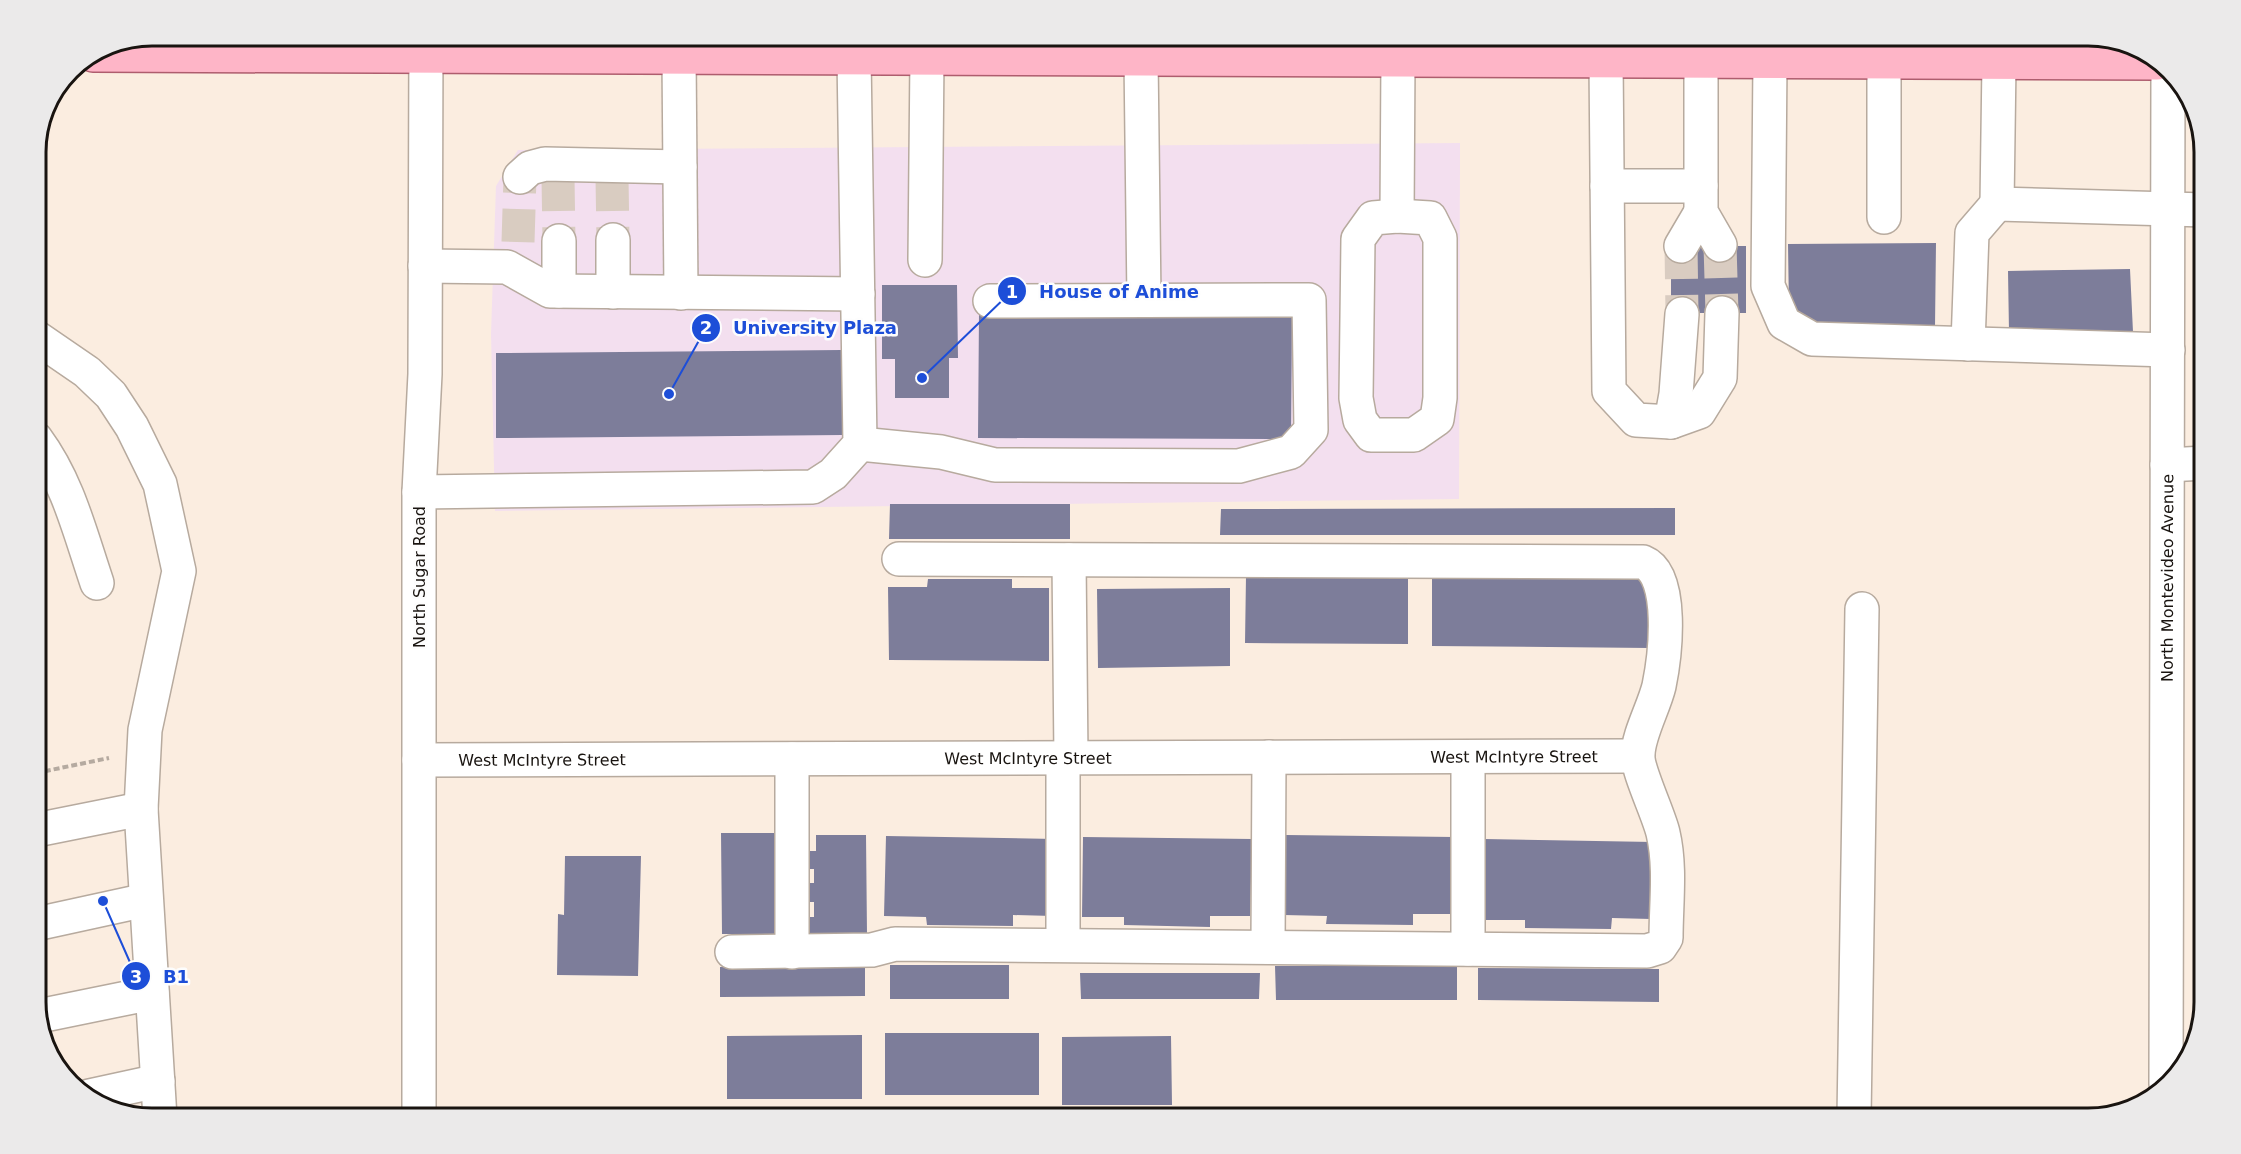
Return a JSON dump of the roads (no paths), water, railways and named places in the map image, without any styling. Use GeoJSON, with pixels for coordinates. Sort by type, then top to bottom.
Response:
{"type":"FeatureCollection","features":[{"type":"Feature","properties":{"kind":"main road"},"geometry":{"type":"LineString","coordinates":[[112,54],[392,46]]}},
{"type":"Feature","properties":{"kind":"main road"},"geometry":{"type":"LineString","coordinates":[[448,46],[679,56],[2145,63]]}},
{"type":"Feature","properties":{"kind":"street","name":"North Sugar Road"},"geometry":{"type":"LineString","coordinates":[[419,1108],[419,492],[425,374],[425,46]]}},
{"type":"Feature","properties":{"kind":"street"},"geometry":{"type":"LineString","coordinates":[[679,56],[681,293]]}},
{"type":"Feature","properties":{"kind":"street"},"geometry":{"type":"LineString","coordinates":[[419,492],[813,488],[833,474],[860,444],[854,57]]}},
{"type":"Feature","properties":{"kind":"street"},"geometry":{"type":"LineString","coordinates":[[925,260],[927,57]]}},
{"type":"Feature","properties":{"kind":"street"},"geometry":{"type":"LineString","coordinates":[[1142,58],[1144,300]]}},
{"type":"Feature","properties":{"kind":"street"},"geometry":{"type":"LineString","coordinates":[[1397,216],[1398,59]]}},
{"type":"Feature","properties":{"kind":"street"},"geometry":{"type":"LineString","coordinates":[[1606,60],[1610,391],[1636,420],[1671,422],[1699,412],[1720,378],[1722,313]]}},
{"type":"Feature","properties":{"kind":"street"},"geometry":{"type":"LineString","coordinates":[[1701,61],[1701,199],[1720,245]]}},
{"type":"Feature","properties":{"kind":"street"},"geometry":{"type":"LineString","coordinates":[[1770,61],[1768,286],[1784,323],[1812,339],[2168,350]]}},
{"type":"Feature","properties":{"kind":"street"},"geometry":{"type":"LineString","coordinates":[[1884,62],[1884,216]]}},
{"type":"Feature","properties":{"kind":"street"},"geometry":{"type":"LineString","coordinates":[[1968,344],[1972,233],[1997,204],[1999,63]]}},
{"type":"Feature","properties":{"kind":"street","name":"North Montevideo Avenue"},"geometry":{"type":"LineString","coordinates":[[2166,1073],[2168,83]]}},
{"type":"Feature","properties":{"kind":"street"},"geometry":{"type":"LineString","coordinates":[[520,177],[530,168],[612,172],[680,167]]}},
{"type":"Feature","properties":{"kind":"street"},"geometry":{"type":"LineString","coordinates":[[1607,186],[1701,199]]}},
{"type":"Feature","properties":{"kind":"street"},"geometry":{"type":"LineString","coordinates":[[1681,246],[1701,199]]}},
{"type":"Feature","properties":{"kind":"street"},"geometry":{"type":"LineString","coordinates":[[1997,204],[2194,209]]}},
{"type":"Feature","properties":{"kind":"street"},"geometry":{"type":"LineString","coordinates":[[1397,216],[1430,218],[1440,238],[1440,398],[1437,419],[1414,435],[1371,435],[1360,420],[1356,398],[1358,239],[1373,218],[1397,216]]}},
{"type":"Feature","properties":{"kind":"street"},"geometry":{"type":"LineString","coordinates":[[613,240],[613,292]]}},
{"type":"Feature","properties":{"kind":"street"},"geometry":{"type":"LineString","coordinates":[[559,242],[559,291]]}},
{"type":"Feature","properties":{"kind":"street"},"geometry":{"type":"LineString","coordinates":[[425,266],[507,267],[517,257],[550,291],[858,294]]}},
{"type":"Feature","properties":{"kind":"street"},"geometry":{"type":"LineString","coordinates":[[860,444],[941,452],[995,465],[1239,466],[1291,452],[1311,430],[1309,300],[990,301]]}},
{"type":"Feature","properties":{"kind":"street"},"geometry":{"type":"LineString","coordinates":[[1671,422],[1676,394],[1682,314]]}},
{"type":"Feature","properties":{"kind":"street"},"geometry":{"type":"LineString","coordinates":[[47,345],[87,372],[111,395],[132,427],[160,484],[179,571],[145,730],[141,809],[159,1108]]}},
{"type":"Feature","properties":{"kind":"street"},"geometry":{"type":"LineString","coordinates":[[47,454],[65,489],[97,583]]}},
{"type":"Feature","properties":{"kind":"street"},"geometry":{"type":"LineString","coordinates":[[2167,465],[2194,464]]}},
{"type":"Feature","properties":{"kind":"street"},"geometry":{"type":"LineString","coordinates":[[732,952],[872,950],[895,944],[1647,951],[1660,947],[1666,938],[1667,861],[1663,833],[1637,756],[1658,687],[1664,633],[1664,602],[1660,579],[1652,566],[1643,562],[898,559]]}},
{"type":"Feature","properties":{"kind":"street"},"geometry":{"type":"LineString","coordinates":[[1063,945],[1069,560]]}},
{"type":"Feature","properties":{"kind":"street"},"geometry":{"type":"LineString","coordinates":[[1854,1108],[1862,609]]}},
{"type":"Feature","properties":{"kind":"street","name":"West McIntyre Street"},"geometry":{"type":"LineString","coordinates":[[419,760],[1637,756]]}},
{"type":"Feature","properties":{"kind":"street"},"geometry":{"type":"LineString","coordinates":[[1268,947],[1269,757]]}},
{"type":"Feature","properties":{"kind":"street"},"geometry":{"type":"LineString","coordinates":[[1468,757],[1468,950]]}},
{"type":"Feature","properties":{"kind":"street"},"geometry":{"type":"LineString","coordinates":[[792,759],[792,952]]}},
{"type":"Feature","properties":{"kind":"street"},"geometry":{"type":"LineString","coordinates":[[47,828],[141,809]]}},
{"type":"Feature","properties":{"kind":"street"},"geometry":{"type":"LineString","coordinates":[[47,922],[146,900]]}},
{"type":"Feature","properties":{"kind":"street"},"geometry":{"type":"LineString","coordinates":[[48,1014],[152,993]]}},
{"type":"Feature","properties":{"kind":"street"},"geometry":{"type":"LineString","coordinates":[[100,1094],[158,1081]]}},
{"type":"Feature","properties":{"kind":"tunnel"},"geometry":{"type":"LineString","coordinates":[[518,242],[520,177]]}},
{"type":"Feature","properties":{"kind":"tunnel"},"geometry":{"type":"LineString","coordinates":[[558,178],[559,241]]}},
{"type":"Feature","properties":{"kind":"tunnel"},"geometry":{"type":"LineString","coordinates":[[612,178],[613,240]]}},
{"type":"Feature","properties":{"kind":"tunnel"},"geometry":{"type":"LineString","coordinates":[[1720,245],[1722,313]]}},
{"type":"Feature","properties":{"kind":"tunnel"},"geometry":{"type":"LineString","coordinates":[[1681,246],[1682,314]]}},
{"type":"Feature","properties":{"kind":"place","name":"House of Anime"},"geometry":{"type":"Point","coordinates":[922,378]}},
{"type":"Feature","properties":{"kind":"place","name":"University Plaza"},"geometry":{"type":"Point","coordinates":[669,394]}},
{"type":"Feature","properties":{"kind":"place","name":"B1"},"geometry":{"type":"Point","coordinates":[103,901]}}]}
